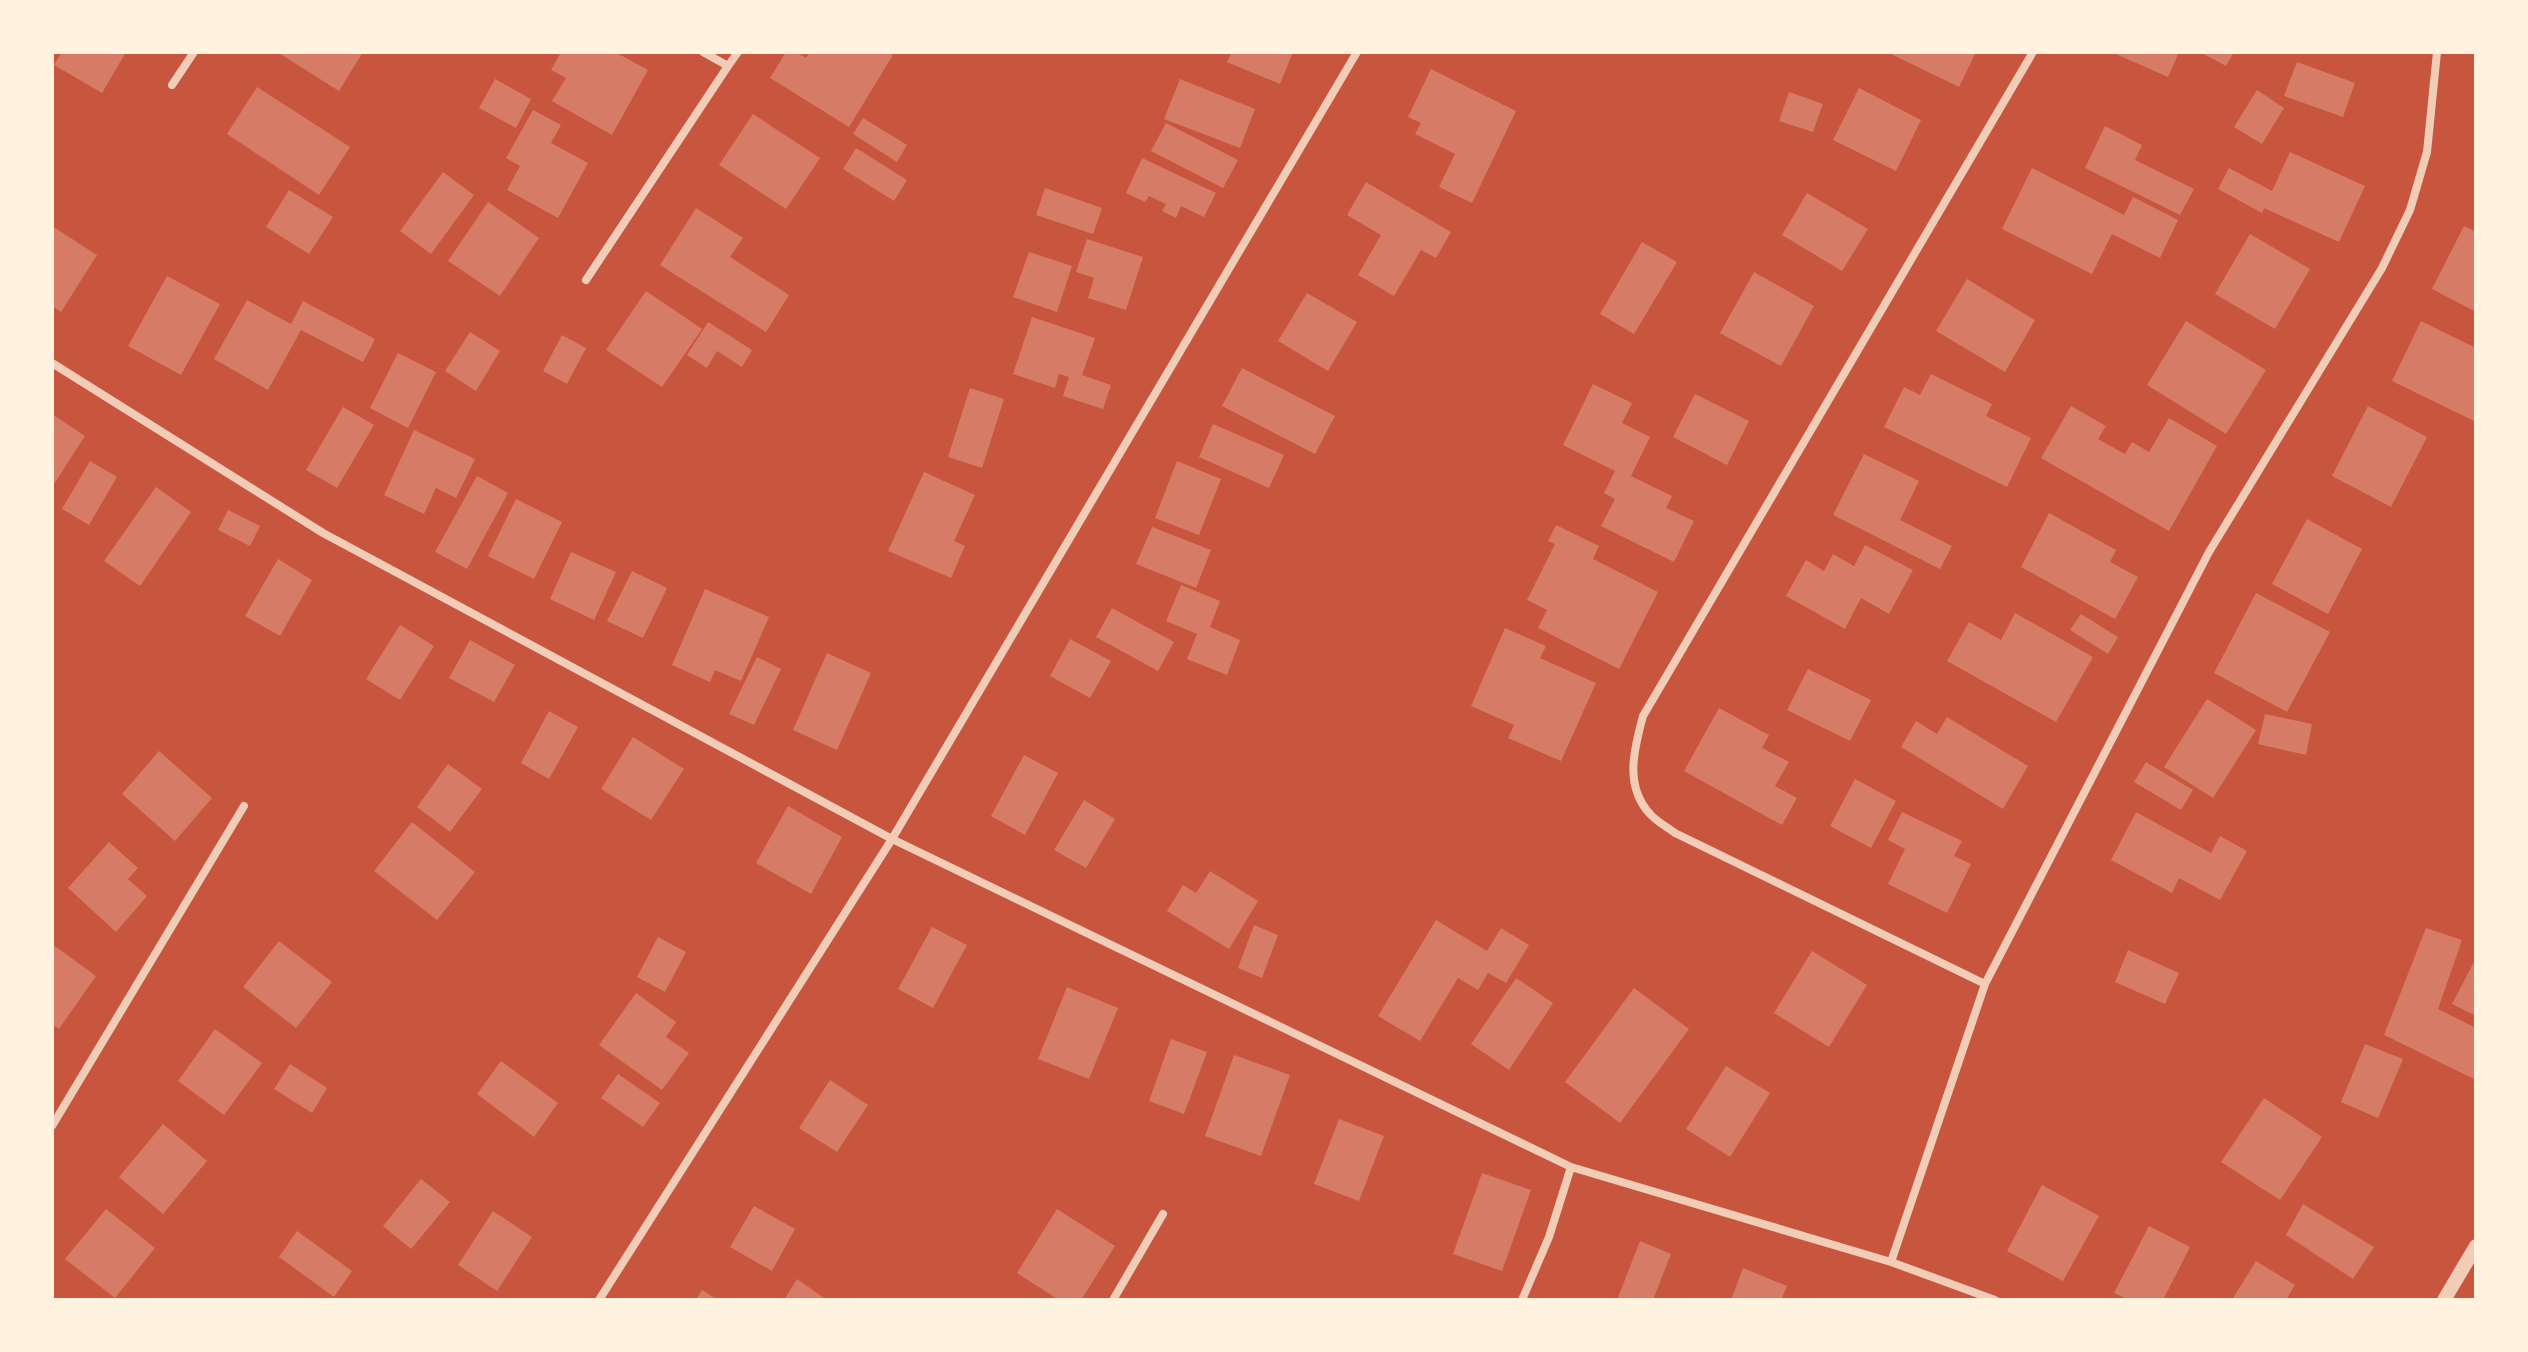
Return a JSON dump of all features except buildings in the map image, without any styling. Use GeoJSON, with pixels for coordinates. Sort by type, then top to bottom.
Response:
{"type":"FeatureCollection","features":[{"type":"Feature","properties":{"kind":"street"},"geometry":{"type":"LineString","coordinates":[[172,85],[194,52]]}},
{"type":"Feature","properties":{"kind":"street"},"geometry":{"type":"LineString","coordinates":[[703,52],[728,66]]}},
{"type":"Feature","properties":{"kind":"street"},"geometry":{"type":"LineString","coordinates":[[586,280],[738,52]]}},
{"type":"Feature","properties":{"kind":"street"},"geometry":{"type":"LineString","coordinates":[[599,1300],[892,839],[1357,52]]}},
{"type":"Feature","properties":{"kind":"street"},"geometry":{"type":"LineString","coordinates":[[1985,984],[1675,833],[1649,813],[1633,782],[1634,748],[1643,716],[2033,52]]}},
{"type":"Feature","properties":{"kind":"street"},"geometry":{"type":"LineString","coordinates":[[1891,1262],[1985,984],[2209,552],[2382,268],[2410,210],[2427,152],[2437,52]]}},
{"type":"Feature","properties":{"kind":"street"},"geometry":{"type":"LineString","coordinates":[[52,363],[323,533],[892,839],[1571,1167],[1891,1262],[1995,1300]]}},
{"type":"Feature","properties":{"kind":"street"},"geometry":{"type":"LineString","coordinates":[[52,1126],[244,806]]}},
{"type":"Feature","properties":{"kind":"street"},"geometry":{"type":"LineString","coordinates":[[1522,1300],[1549,1237],[1571,1167]]}},
{"type":"Feature","properties":{"kind":"street"},"geometry":{"type":"LineString","coordinates":[[1113,1300],[1163,1214]]}},
{"type":"Feature","properties":{"kind":"street"},"geometry":{"type":"LineString","coordinates":[[2444,1300],[2476,1246]]}}]}
